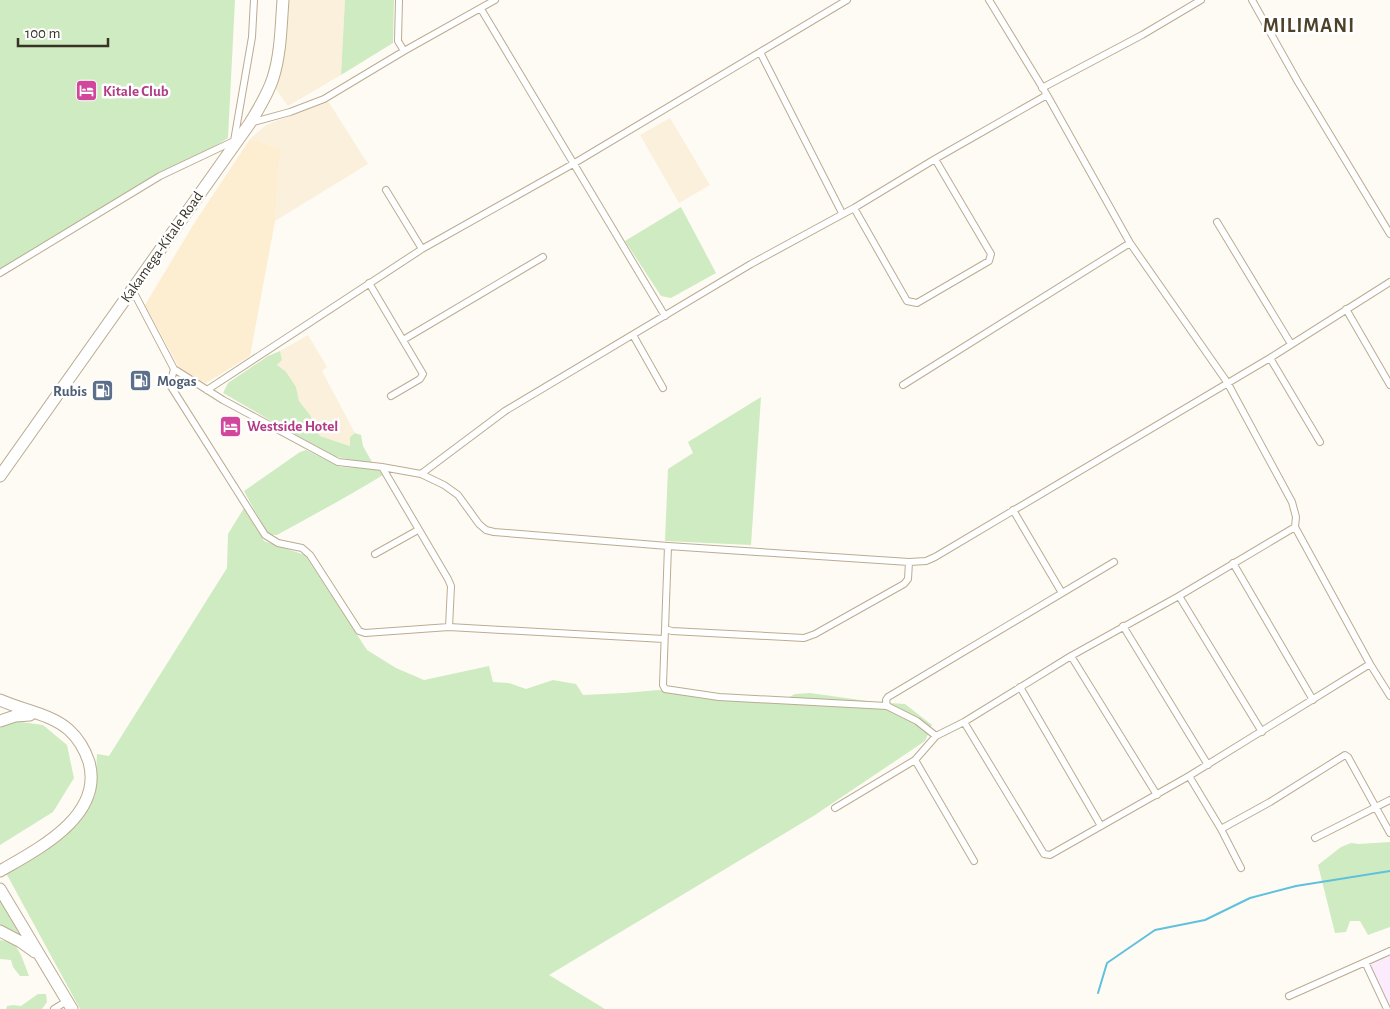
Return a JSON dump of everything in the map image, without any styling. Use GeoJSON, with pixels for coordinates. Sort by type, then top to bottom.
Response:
{"type":"FeatureCollection","features":[{"type":"Feature","properties":{"kind":"highway","name":"Kakamega-Kitale Road"},"geometry":{"type":"LineString","coordinates":[[0,476],[250,123],[274,77],[283,0]]}},
{"type":"Feature","properties":{"kind":"highway"},"geometry":{"type":"LineString","coordinates":[[0,700],[53,720],[69,730],[80,742],[86,753],[91,770],[86,802],[77,816],[64,829],[0,871]]}},
{"type":"Feature","properties":{"kind":"highway"},"geometry":{"type":"LineString","coordinates":[[0,721],[15,716],[39,715]]}},
{"type":"Feature","properties":{"kind":"highway"},"geometry":{"type":"LineString","coordinates":[[0,889],[69,1005]]}},
{"type":"Feature","properties":{"kind":"highway"},"geometry":{"type":"LineString","coordinates":[[0,931],[21,942],[40,956]]}},
{"type":"Feature","properties":{"kind":"street"},"geometry":{"type":"LineString","coordinates":[[0,273],[160,176],[238,139],[252,37],[254,0]]}},
{"type":"Feature","properties":{"kind":"street"},"geometry":{"type":"LineString","coordinates":[[399,0],[398,41],[404,51]]}},
{"type":"Feature","properties":{"kind":"street"},"geometry":{"type":"LineString","coordinates":[[250,123],[290,112],[324,99],[495,0]]}},
{"type":"Feature","properties":{"kind":"street"},"geometry":{"type":"LineString","coordinates":[[207,390],[422,249],[573,164],[847,0]]}},
{"type":"Feature","properties":{"kind":"street"},"geometry":{"type":"LineString","coordinates":[[989,0],[1047,95],[1130,243],[1227,382],[1292,502],[1296,517],[1296,527],[1370,664],[1390,696]]}},
{"type":"Feature","properties":{"kind":"street"},"geometry":{"type":"LineString","coordinates":[[1042,88],[1142,35],[1201,0]]}},
{"type":"Feature","properties":{"kind":"street"},"geometry":{"type":"LineString","coordinates":[[1252,0],[1298,82],[1390,234]]}},
{"type":"Feature","properties":{"kind":"street"},"geometry":{"type":"LineString","coordinates":[[481,9],[665,316]]}},
{"type":"Feature","properties":{"kind":"street"},"geometry":{"type":"LineString","coordinates":[[760,52],[842,213]]}},
{"type":"Feature","properties":{"kind":"street"},"geometry":{"type":"LineString","coordinates":[[421,474],[505,411],[751,264],[854,208],[1047,95]]}},
{"type":"Feature","properties":{"kind":"street"},"geometry":{"type":"LineString","coordinates":[[854,208],[907,300],[912,303],[917,303],[989,261],[991,254],[935,159]]}},
{"type":"Feature","properties":{"kind":"street"},"geometry":{"type":"LineString","coordinates":[[386,190],[422,249]]}},
{"type":"Feature","properties":{"kind":"street"},"geometry":{"type":"LineString","coordinates":[[1218,222],[1291,344]]}},
{"type":"Feature","properties":{"kind":"street"},"geometry":{"type":"LineString","coordinates":[[903,385],[1130,243]]}},
{"type":"Feature","properties":{"kind":"street"},"geometry":{"type":"LineString","coordinates":[[403,340],[543,257]]}},
{"type":"Feature","properties":{"kind":"street"},"geometry":{"type":"LineString","coordinates":[[132,289],[174,369],[207,390],[331,459],[346,464],[382,467],[421,474],[451,489],[478,524],[486,530],[668,546],[909,562],[931,559],[1270,358],[1346,308],[1390,282]]}},
{"type":"Feature","properties":{"kind":"street"},"geometry":{"type":"LineString","coordinates":[[369,283],[423,374],[420,379],[391,396]]}},
{"type":"Feature","properties":{"kind":"street"},"geometry":{"type":"LineString","coordinates":[[1346,308],[1390,385]]}},
{"type":"Feature","properties":{"kind":"street"},"geometry":{"type":"LineString","coordinates":[[632,335],[663,388]]}},
{"type":"Feature","properties":{"kind":"street"},"geometry":{"type":"LineString","coordinates":[[1270,358],[1320,442]]}},
{"type":"Feature","properties":{"kind":"street"},"geometry":{"type":"LineString","coordinates":[[174,369],[170,385],[265,535],[278,543],[302,548],[310,555],[359,631],[364,633],[449,627],[664,639]]}},
{"type":"Feature","properties":{"kind":"street"},"geometry":{"type":"LineString","coordinates":[[382,467],[450,583],[449,627]]}},
{"type":"Feature","properties":{"kind":"street"},"geometry":{"type":"LineString","coordinates":[[1013,510],[1062,594]]}},
{"type":"Feature","properties":{"kind":"street"},"geometry":{"type":"LineString","coordinates":[[835,808],[915,760],[936,736],[964,722],[1071,656],[1179,596],[1296,527]]}},
{"type":"Feature","properties":{"kind":"street"},"geometry":{"type":"LineString","coordinates":[[375,554],[418,530]]}},
{"type":"Feature","properties":{"kind":"street"},"geometry":{"type":"LineString","coordinates":[[668,546],[662,685],[665,689],[719,697],[887,706],[917,721],[936,736]]}},
{"type":"Feature","properties":{"kind":"street"},"geometry":{"type":"LineString","coordinates":[[665,629],[672,631],[804,638],[815,634],[904,584],[908,579],[909,562]]}},
{"type":"Feature","properties":{"kind":"street"},"geometry":{"type":"LineString","coordinates":[[887,706],[886,700],[888,697],[1114,562]]}},
{"type":"Feature","properties":{"kind":"street"},"geometry":{"type":"LineString","coordinates":[[1233,563],[1313,700]]}},
{"type":"Feature","properties":{"kind":"street"},"geometry":{"type":"LineString","coordinates":[[1179,596],[1262,732]]}},
{"type":"Feature","properties":{"kind":"street"},"geometry":{"type":"LineString","coordinates":[[1123,626],[1208,765]]}},
{"type":"Feature","properties":{"kind":"street"},"geometry":{"type":"LineString","coordinates":[[1071,656],[1157,794]]}},
{"type":"Feature","properties":{"kind":"street"},"geometry":{"type":"LineString","coordinates":[[964,722],[1044,854],[1050,855],[1208,765],[1370,664]]}},
{"type":"Feature","properties":{"kind":"street"},"geometry":{"type":"LineString","coordinates":[[1020,687],[1101,826]]}},
{"type":"Feature","properties":{"kind":"street"},"geometry":{"type":"LineString","coordinates":[[1221,829],[1270,802],[1343,756],[1348,757],[1390,833]]}},
{"type":"Feature","properties":{"kind":"street"},"geometry":{"type":"LineString","coordinates":[[915,760],[974,861]]}},
{"type":"Feature","properties":{"kind":"street"},"geometry":{"type":"LineString","coordinates":[[1189,776],[1221,829],[1241,868]]}},
{"type":"Feature","properties":{"kind":"street"},"geometry":{"type":"LineString","coordinates":[[1315,838],[1390,800]]}},
{"type":"Feature","properties":{"kind":"street"},"geometry":{"type":"LineString","coordinates":[[1289,996],[1390,951]]}},
{"type":"Feature","properties":{"kind":"street"},"geometry":{"type":"LineString","coordinates":[[1365,962],[1387,1009]]}},
{"type":"Feature","properties":{"kind":"street"},"geometry":{"type":"LineString","coordinates":[[54,1009],[69,1005]]}},
{"type":"Feature","properties":{"kind":"shaded area"},"geometry":{"type":"Polygon","coordinates":[[[287,0],[345,0],[341,75],[288,106],[275,88],[287,0]]]}},
{"type":"Feature","properties":{"kind":"shaded area"},"geometry":{"type":"Polygon","coordinates":[[[328,101],[368,164],[275,221],[281,149],[250,139],[266,125],[328,101]]]}},
{"type":"Feature","properties":{"kind":"shaded area"},"geometry":{"type":"Polygon","coordinates":[[[670,118],[710,185],[679,203],[640,135],[670,118]]]}},
{"type":"Feature","properties":{"kind":"shaded area"},"geometry":{"type":"Polygon","coordinates":[[[250,139],[281,149],[275,221],[250,356],[206,383],[182,373],[145,305],[195,222],[250,139]]]}},
{"type":"Feature","properties":{"kind":"shaded area"},"geometry":{"type":"Polygon","coordinates":[[[308,335],[327,367],[322,371],[355,433],[350,437],[351,446],[320,436],[310,415],[299,401],[296,387],[277,365],[282,360],[280,351],[308,335]]]}},
{"type":"Feature","properties":{"kind":"shaded area"},"geometry":{"type":"Polygon","coordinates":[[[1390,953],[1390,1009],[1368,963],[1390,953]]]}},
{"type":"Feature","properties":{"kind":"green space"},"geometry":{"type":"Polygon","coordinates":[[[0,0],[235,0],[228,138],[0,275],[0,0]]]}},
{"type":"Feature","properties":{"kind":"green space"},"geometry":{"type":"Polygon","coordinates":[[[345,0],[394,0],[393,43],[341,75],[345,0]]]}},
{"type":"Feature","properties":{"kind":"green space"},"geometry":{"type":"Polygon","coordinates":[[[681,207],[716,273],[671,298],[661,296],[625,241],[681,207]]]}},
{"type":"Feature","properties":{"kind":"green space"},"geometry":{"type":"Polygon","coordinates":[[[280,351],[282,360],[277,365],[286,372],[296,387],[299,401],[310,415],[320,436],[350,446],[350,437],[355,433],[361,435],[363,446],[372,462],[332,456],[223,393],[228,383],[268,356],[280,351]]]}},
{"type":"Feature","properties":{"kind":"green space"},"geometry":{"type":"Polygon","coordinates":[[[761,397],[751,545],[665,541],[668,469],[693,453],[688,442],[761,397]]]}},
{"type":"Feature","properties":{"kind":"green space"},"geometry":{"type":"Polygon","coordinates":[[[306,450],[340,467],[379,469],[383,475],[277,535],[268,535],[244,491],[300,452],[306,450]]]}},
{"type":"Feature","properties":{"kind":"green space"},"geometry":{"type":"Polygon","coordinates":[[[244,508],[264,541],[305,555],[367,650],[396,668],[424,680],[489,666],[493,682],[509,683],[526,689],[553,680],[576,684],[583,695],[659,690],[720,700],[778,703],[795,694],[810,693],[874,702],[905,704],[932,725],[925,741],[815,815],[549,975],[605,1009],[80,1009],[6,873],[76,826],[95,796],[97,754],[109,756],[227,568],[228,534],[244,508]]]}},
{"type":"Feature","properties":{"kind":"green space"},"geometry":{"type":"Polygon","coordinates":[[[14,721],[43,725],[67,745],[74,778],[53,812],[0,845],[0,728],[14,721]]]}},
{"type":"Feature","properties":{"kind":"green space"},"geometry":{"type":"Polygon","coordinates":[[[1390,842],[1390,927],[1368,935],[1360,921],[1350,921],[1346,932],[1335,933],[1318,865],[1341,847],[1351,843],[1390,842]]]}},
{"type":"Feature","properties":{"kind":"green space"},"geometry":{"type":"Polygon","coordinates":[[[0,899],[20,935],[0,927],[0,899]]]}},
{"type":"Feature","properties":{"kind":"green space"},"geometry":{"type":"Polygon","coordinates":[[[0,940],[14,943],[29,976],[20,976],[13,967],[11,960],[0,959],[0,940]]]}},
{"type":"Feature","properties":{"kind":"green space"},"geometry":{"type":"Polygon","coordinates":[[[38,994],[46,994],[47,1002],[42,1009],[6,1009],[7,1006],[21,1006],[38,994]]]}},
{"type":"Feature","properties":{"kind":"waterway"},"geometry":{"type":"LineString","coordinates":[[1098,993],[1107,963],[1155,930],[1205,920],[1250,898],[1296,886],[1390,871]]}},
{"type":"Feature","properties":{"kind":"place","name":"Kitale Club"},"geometry":{"type":"Point","coordinates":[87,91]}},
{"type":"Feature","properties":{"kind":"place","name":"Mogas"},"geometry":{"type":"Point","coordinates":[141,381]}},
{"type":"Feature","properties":{"kind":"place","name":"Rubis"},"geometry":{"type":"Point","coordinates":[103,391]}},
{"type":"Feature","properties":{"kind":"place","name":"Westside Hotel"},"geometry":{"type":"Point","coordinates":[231,426]}},
{"type":"Feature","properties":{"kind":"district","name":"MILIMANI"},"geometry":{"type":"Point","coordinates":[1309,26]}}]}
